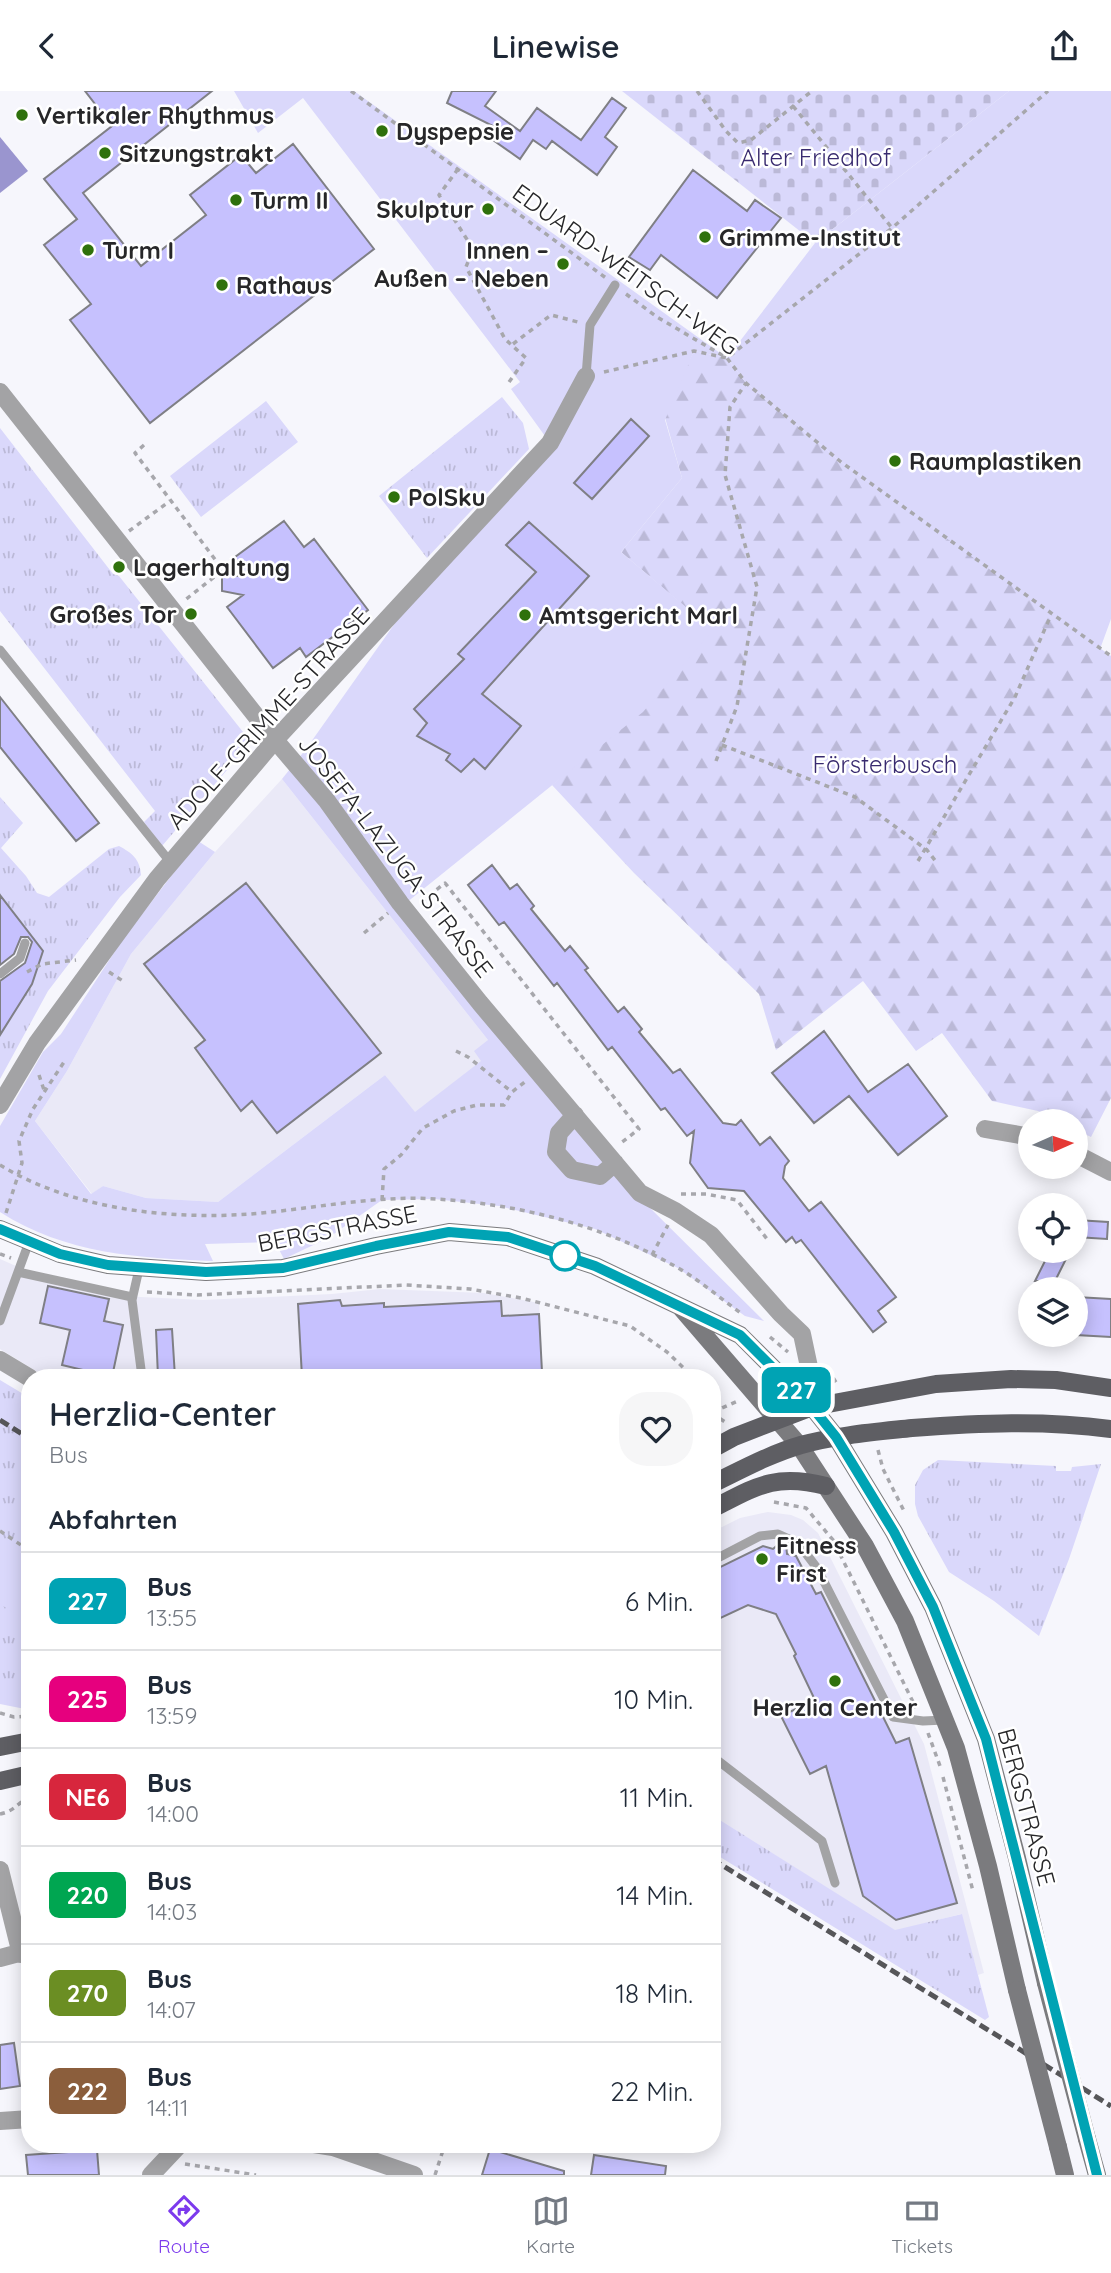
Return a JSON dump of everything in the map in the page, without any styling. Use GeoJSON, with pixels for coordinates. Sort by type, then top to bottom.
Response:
{"type":"FeatureCollection","features":[{"type":"Feature","properties":{"kind":"main road","name":"BERGSTRASSE"},"geometry":{"type":"LineString","coordinates":[[0,1229],[60,1254],[108,1265],[206,1272],[283,1268],[449,1232],[508,1237],[595,1266],[740,1335],[812,1407],[836,1437],[894,1532],[933,1607],[986,1739],[1097,2175]]}},
{"type":"Feature","properties":{"kind":"main road","name":"BERGSTRASSE"},"geometry":{"type":"LineString","coordinates":[[676,1303],[799,1445],[865,1546],[905,1621],[956,1748],[1065,2175]]}},
{"type":"Feature","properties":{"kind":"main road"},"geometry":{"type":"LineString","coordinates":[[721,1444],[812,1407],[936,1384],[1011,1379],[1056,1380],[1111,1388]]}},
{"type":"Feature","properties":{"kind":"main road"},"geometry":{"type":"LineString","coordinates":[[721,1479],[799,1445],[836,1437],[982,1422],[1072,1424],[1111,1429]]}},
{"type":"Feature","properties":{"kind":"main road"},"geometry":{"type":"LineString","coordinates":[[721,1505],[775,1480],[806,1481],[826,1486]]}},
{"type":"Feature","properties":{"kind":"main road"},"geometry":{"type":"LineString","coordinates":[[0,1747],[21,1743]]}},
{"type":"Feature","properties":{"kind":"main road"},"geometry":{"type":"LineString","coordinates":[[0,1781],[21,1776]]}},
{"type":"Feature","properties":{"kind":"street","name":"ADOLF-GRIMME-STRASSE"},"geometry":{"type":"LineString","coordinates":[[0,1105],[37,1043],[171,863],[275,740],[550,443],[586,376]]}},
{"type":"Feature","properties":{"kind":"street","name":"JOSEFA-LAZUGA-STRASSE"},"geometry":{"type":"LineString","coordinates":[[0,392],[275,740],[327,801],[404,907],[480,1003],[640,1193],[678,1202],[802,1334],[809,1367]]}},
{"type":"Feature","properties":{"kind":"street"},"geometry":{"type":"LineString","coordinates":[[575,1115],[559,1133],[556,1152],[572,1170],[600,1176],[611,1158]]}},
{"type":"Feature","properties":{"kind":"street"},"geometry":{"type":"LineString","coordinates":[[985,1129],[1018,1135]]}},
{"type":"Feature","properties":{"kind":"street"},"geometry":{"type":"LineString","coordinates":[[1088,1160],[1111,1172]]}},
{"type":"Feature","properties":{"kind":"street"},"geometry":{"type":"LineString","coordinates":[[0,1360],[21,1373]]}},
{"type":"Feature","properties":{"kind":"street"},"geometry":{"type":"LineString","coordinates":[[0,1870],[21,1936]]}},
{"type":"Feature","properties":{"kind":"street"},"geometry":{"type":"LineString","coordinates":[[0,1958],[21,1953]]}},
{"type":"Feature","properties":{"kind":"street"},"geometry":{"type":"LineString","coordinates":[[0,2121],[21,2120]]}},
{"type":"Feature","properties":{"kind":"street"},"geometry":{"type":"LineString","coordinates":[[151,2175],[172,2153]]}},
{"type":"Feature","properties":{"kind":"street"},"geometry":{"type":"LineString","coordinates":[[350,2153],[414,2175]]}},
{"type":"Feature","properties":{"kind":"lane"},"geometry":{"type":"LineString","coordinates":[[586,376],[590,325],[615,285]]}},
{"type":"Feature","properties":{"kind":"lane"},"geometry":{"type":"LineString","coordinates":[[0,650],[171,863]]}},
{"type":"Feature","properties":{"kind":"lane"},"geometry":{"type":"LineString","coordinates":[[0,974],[20,958],[25,943]]}},
{"type":"Feature","properties":{"kind":"lane"},"geometry":{"type":"LineString","coordinates":[[0,1321],[29,1242]]}},
{"type":"Feature","properties":{"kind":"lane"},"geometry":{"type":"LineString","coordinates":[[20,1267],[133,1294]]}},
{"type":"Feature","properties":{"kind":"lane"},"geometry":{"type":"LineString","coordinates":[[139,1269],[133,1294],[141,1369]]}},
{"type":"Feature","properties":{"kind":"lane"},"geometry":{"type":"LineString","coordinates":[[721,1556],[760,1536],[778,1534],[798,1542],[817,1568],[892,1717],[923,1721],[945,1720]]}},
{"type":"Feature","properties":{"kind":"lane"},"geometry":{"type":"LineString","coordinates":[[721,1763],[822,1841],[835,1884]]}},
{"type":"Feature","properties":{"kind":"path","name":"EDUARD-WEITSCH-WEG"},"geometry":{"type":"LineString","coordinates":[[351,91],[657,317],[727,358],[746,383],[841,462],[1111,656]]}},
{"type":"Feature","properties":{"kind":"path"},"geometry":{"type":"LineString","coordinates":[[697,91],[738,143],[751,140],[812,91]]}},
{"type":"Feature","properties":{"kind":"path"},"geometry":{"type":"LineString","coordinates":[[586,376],[694,351],[727,358],[892,228],[1048,91]]}},
{"type":"Feature","properties":{"kind":"path"},"geometry":{"type":"LineString","coordinates":[[793,106],[892,228]]}},
{"type":"Feature","properties":{"kind":"path"},"geometry":{"type":"LineString","coordinates":[[458,169],[439,195],[473,249],[466,267],[505,339],[526,358],[507,384]]}},
{"type":"Feature","properties":{"kind":"path"},"geometry":{"type":"LineString","coordinates":[[513,344],[551,315],[590,325]]}},
{"type":"Feature","properties":{"kind":"path"},"geometry":{"type":"LineString","coordinates":[[716,761],[737,706],[757,587],[725,475],[730,407],[746,383]]}},
{"type":"Feature","properties":{"kind":"path"},"geometry":{"type":"LineString","coordinates":[[144,445],[135,453],[223,570],[172,610]]}},
{"type":"Feature","properties":{"kind":"path"},"geometry":{"type":"LineString","coordinates":[[117,540],[170,501]]}},
{"type":"Feature","properties":{"kind":"path"},"geometry":{"type":"LineString","coordinates":[[918,861],[927,850],[1015,697],[1051,615]]}},
{"type":"Feature","properties":{"kind":"path"},"geometry":{"type":"LineString","coordinates":[[722,745],[855,797],[927,850],[937,863]]}},
{"type":"Feature","properties":{"kind":"path"},"geometry":{"type":"LineString","coordinates":[[364,933],[445,883],[639,1129],[611,1158]]}},
{"type":"Feature","properties":{"kind":"path"},"geometry":{"type":"LineString","coordinates":[[42,964],[59,963]]}},
{"type":"Feature","properties":{"kind":"path"},"geometry":{"type":"LineString","coordinates":[[456,1051],[468,1057],[512,1092]]}},
{"type":"Feature","properties":{"kind":"path"},"geometry":{"type":"LineString","coordinates":[[0,1229],[22,1163],[19,1141],[33,1109],[66,1059]]}},
{"type":"Feature","properties":{"kind":"path"},"geometry":{"type":"LineString","coordinates":[[0,1165],[18,1176],[68,1195],[116,1207],[146,1211],[200,1215],[250,1214],[382,1200],[384,1169],[401,1155],[423,1128],[454,1111],[478,1105],[504,1105],[512,1092],[538,1071]]}},
{"type":"Feature","properties":{"kind":"path"},"geometry":{"type":"LineString","coordinates":[[652,1255],[678,1202],[706,1194],[737,1200],[767,1239]]}},
{"type":"Feature","properties":{"kind":"path"},"geometry":{"type":"LineString","coordinates":[[0,1254],[20,1267]]}},
{"type":"Feature","properties":{"kind":"path"},"geometry":{"type":"LineString","coordinates":[[133,1294],[197,1295],[406,1285],[470,1289],[521,1298],[630,1326],[667,1352],[685,1369]]}},
{"type":"Feature","properties":{"kind":"path"},"geometry":{"type":"LineString","coordinates":[[0,1531],[21,1545]]}},
{"type":"Feature","properties":{"kind":"path"},"geometry":{"type":"LineString","coordinates":[[0,1713],[21,1717]]}},
{"type":"Feature","properties":{"kind":"path"},"geometry":{"type":"LineString","coordinates":[[0,1814],[13,1811],[21,1802]]}},
{"type":"Feature","properties":{"kind":"path"},"geometry":{"type":"LineString","coordinates":[[435,2175],[442,2153]]}},
{"type":"Feature","properties":{"kind":"path"},"geometry":{"type":"LineString","coordinates":[[164,2161],[256,2175]]}},
{"type":"Feature","properties":{"kind":"shaded area"},"geometry":{"type":"Polygon","coordinates":[[[0,137],[28,171],[0,193],[0,137]]]}},
{"type":"Feature","properties":{"kind":"shaded area"},"geometry":{"type":"Polygon","coordinates":[[[282,779],[488,1040],[482,1061],[415,1113],[385,1075],[218,1202],[146,1198],[103,1186],[92,1194],[35,1121],[67,1071],[131,954],[215,852],[282,779]]]}},
{"type":"Feature","properties":{"kind":"shaded area"},"geometry":{"type":"Polygon","coordinates":[[[0,1259],[41,1277],[120,1296],[203,1300],[380,1289],[484,1293],[539,1303],[543,1369],[33,1369],[0,1349],[0,1259]]]}},
{"type":"Feature","properties":{"kind":"shaded area"},"geometry":{"type":"Polygon","coordinates":[[[768,1512],[791,1515],[803,1520],[818,1533],[924,1744],[984,1973],[978,1975],[961,1914],[895,1931],[721,1821],[721,1528],[740,1518],[768,1512]]]}},
{"type":"Feature","properties":{"kind":"green space"},"geometry":{"type":"Polygon","coordinates":[[[234,91],[354,91],[727,358],[694,351],[665,420],[682,478],[621,552],[713,630],[643,712],[401,907],[638,1196],[764,1321],[745,1316],[678,1268],[595,1229],[499,1206],[434,1199],[382,1200],[328,1238],[284,1259],[275,1242],[205,1244],[213,1261],[130,1255],[76,1245],[50,1237],[0,1212],[0,1126],[43,1052],[61,1034],[123,939],[198,841],[215,852],[131,954],[67,1071],[35,1121],[91,1194],[103,1186],[146,1198],[218,1202],[385,1075],[415,1112],[481,1061],[474,1051],[488,1040],[282,779],[427,578],[550,443],[511,389],[520,382],[303,98],[258,133],[234,91]]]}},
{"type":"Feature","properties":{"kind":"green space","name":"Alter Friedhof"},"geometry":{"type":"Polygon","coordinates":[[[622,91],[1009,91],[815,243],[622,91]]]}},
{"type":"Feature","properties":{"kind":"green space"},"geometry":{"type":"Polygon","coordinates":[[[1009,91],[1111,91],[1111,619],[1100,649],[841,462],[746,383],[727,358],[815,243],[1009,91]]]}},
{"type":"Feature","properties":{"kind":"green space","name":"Försterbusch"},"geometry":{"type":"Polygon","coordinates":[[[694,351],[727,358],[746,383],[841,462],[1111,656],[1111,1098],[1091,1137],[1088,1136],[1088,1109],[1029,1109],[992,1101],[942,1033],[916,1051],[863,981],[776,1050],[759,994],[634,873],[552,785],[607,738],[712,630],[621,552],[682,478],[664,414],[694,351]]]}},
{"type":"Feature","properties":{"kind":"green space"},"geometry":{"type":"Polygon","coordinates":[[[502,397],[523,423],[529,449],[427,558],[379,496],[502,397]]]}},
{"type":"Feature","properties":{"kind":"green space"},"geometry":{"type":"Polygon","coordinates":[[[266,401],[298,442],[201,517],[170,476],[266,401]]]}},
{"type":"Feature","properties":{"kind":"green space"},"geometry":{"type":"Polygon","coordinates":[[[0,428],[113,574],[119,576],[251,742],[162,846],[144,822],[155,811],[0,611],[0,428]]]}},
{"type":"Feature","properties":{"kind":"green space"},"geometry":{"type":"Polygon","coordinates":[[[0,797],[23,823],[1,848],[37,893],[49,897],[109,849],[119,846],[134,857],[141,875],[120,897],[48,991],[0,1079],[0,1035],[32,984],[43,951],[0,895],[0,797]]]}},
{"type":"Feature","properties":{"kind":"green space"},"geometry":{"type":"Polygon","coordinates":[[[0,1380],[21,1393],[21,1708],[0,1704],[0,1380]]]}},
{"type":"Feature","properties":{"kind":"green space"},"geometry":{"type":"Polygon","coordinates":[[[938,1460],[1056,1466],[1056,1471],[1071,1471],[1072,1467],[1101,1464],[1069,1559],[1039,1636],[994,1601],[949,1572],[918,1516],[915,1504],[915,1485],[923,1470],[938,1460]]]}},
{"type":"Feature","properties":{"kind":"green space"},"geometry":{"type":"Polygon","coordinates":[[[11,1538],[21,1545],[21,1617],[0,1604],[0,1555],[11,1538]]]}},
{"type":"Feature","properties":{"kind":"green space"},"geometry":{"type":"Polygon","coordinates":[[[721,1821],[895,1930],[962,1914],[989,2017],[985,2020],[721,1858],[721,1821]]]}},
{"type":"Feature","properties":{"kind":"building","name":"Rathaus"},"geometry":{"type":"Polygon","coordinates":[[[85,91],[212,91],[83,193],[141,266],[206,215],[190,195],[241,155],[256,173],[293,144],[374,249],[150,423],[70,320],[91,304],[44,245],[77,219],[44,179],[112,126],[85,91]]]}},
{"type":"Feature","properties":{"kind":"building"},"geometry":{"type":"Polygon","coordinates":[[[452,91],[496,91],[485,106],[520,131],[537,108],[581,140],[612,98],[626,108],[605,137],[617,147],[597,175],[552,141],[546,149],[533,140],[520,159],[493,140],[501,130],[447,103],[452,91]]]}},
{"type":"Feature","properties":{"kind":"building","name":"Grimme-Institut"},"geometry":{"type":"Polygon","coordinates":[[[693,170],[747,211],[755,200],[781,218],[717,298],[661,255],[650,270],[629,257],[693,170]]]}},
{"type":"Feature","properties":{"kind":"building"},"geometry":{"type":"Polygon","coordinates":[[[631,419],[649,436],[592,499],[574,483],[631,419]]]}},
{"type":"Feature","properties":{"kind":"building"},"geometry":{"type":"Polygon","coordinates":[[[284,521],[304,547],[314,539],[368,610],[306,657],[300,648],[273,668],[227,607],[243,595],[222,591],[222,576],[243,576],[231,560],[284,521]]]}},
{"type":"Feature","properties":{"kind":"building","name":"Amtsgericht Marl"},"geometry":{"type":"Polygon","coordinates":[[[529,522],[589,576],[482,694],[521,726],[485,769],[474,759],[461,772],[446,760],[450,754],[417,736],[427,723],[414,709],[464,659],[458,654],[536,572],[506,545],[529,522]]]}},
{"type":"Feature","properties":{"kind":"building"},"geometry":{"type":"Polygon","coordinates":[[[0,697],[99,823],[76,841],[0,747],[0,697]]]}},
{"type":"Feature","properties":{"kind":"building"},"geometry":{"type":"Polygon","coordinates":[[[492,865],[510,889],[517,884],[534,906],[531,909],[565,951],[570,946],[618,1012],[624,1007],[642,1029],[639,1032],[673,1073],[680,1069],[723,1123],[736,1125],[741,1120],[760,1145],[770,1137],[789,1161],[785,1166],[783,1178],[809,1211],[821,1202],[896,1297],[878,1311],[886,1322],[873,1332],[801,1240],[796,1243],[792,1237],[786,1242],[744,1191],[708,1188],[690,1163],[694,1131],[687,1136],[665,1108],[661,1110],[612,1047],[608,1050],[557,983],[554,986],[504,922],[499,925],[468,885],[492,865]]]}},
{"type":"Feature","properties":{"kind":"building"},"geometry":{"type":"Polygon","coordinates":[[[246,883],[381,1053],[277,1133],[252,1101],[241,1111],[195,1048],[205,1040],[144,964],[246,883]]]}},
{"type":"Feature","properties":{"kind":"building"},"geometry":{"type":"Polygon","coordinates":[[[0,895],[43,951],[32,984],[0,1035],[0,981],[25,963],[32,942],[28,937],[21,937],[14,954],[0,965],[0,895]]]}},
{"type":"Feature","properties":{"kind":"building"},"geometry":{"type":"Polygon","coordinates":[[[824,1031],[868,1092],[908,1064],[947,1116],[898,1155],[849,1096],[814,1123],[772,1073],[824,1031]]]}},
{"type":"Feature","properties":{"kind":"building"},"geometry":{"type":"Polygon","coordinates":[[[1088,1221],[1108,1222],[1107,1239],[1088,1238],[1088,1221]]]}},
{"type":"Feature","properties":{"kind":"building"},"geometry":{"type":"Polygon","coordinates":[[[1044,1263],[1064,1263],[1057,1277],[1037,1277],[1044,1263]]]}},
{"type":"Feature","properties":{"kind":"building"},"geometry":{"type":"Polygon","coordinates":[[[48,1286],[109,1299],[104,1321],[123,1325],[114,1369],[79,1369],[62,1365],[70,1330],[40,1323],[48,1286]]]}},
{"type":"Feature","properties":{"kind":"building"},"geometry":{"type":"Polygon","coordinates":[[[1088,1298],[1111,1299],[1111,1337],[1088,1336],[1088,1298]]]}},
{"type":"Feature","properties":{"kind":"building"},"geometry":{"type":"Polygon","coordinates":[[[340,1300],[342,1306],[384,1303],[384,1307],[501,1301],[502,1316],[539,1314],[542,1369],[302,1369],[298,1304],[340,1300]]]}},
{"type":"Feature","properties":{"kind":"building"},"geometry":{"type":"Polygon","coordinates":[[[172,1329],[174,1369],[158,1369],[156,1330],[172,1329]]]}},
{"type":"Feature","properties":{"kind":"building"},"geometry":{"type":"Polygon","coordinates":[[[780,1543],[786,1545],[787,1554],[796,1556],[816,1594],[821,1592],[896,1743],[909,1738],[957,1903],[896,1920],[863,1896],[826,1766],[810,1774],[781,1716],[815,1700],[776,1614],[748,1605],[721,1618],[721,1567],[763,1546],[773,1549],[780,1543]]]}},
{"type":"Feature","properties":{"kind":"building"},"geometry":{"type":"Polygon","coordinates":[[[14,2043],[20,2086],[0,2089],[0,2045],[14,2043]]]}},
{"type":"Feature","properties":{"kind":"building"},"geometry":{"type":"Polygon","coordinates":[[[97,2153],[99,2175],[28,2175],[26,2155],[97,2153]]]}},
{"type":"Feature","properties":{"kind":"building"},"geometry":{"type":"Polygon","coordinates":[[[489,2153],[503,2153],[564,2171],[564,2175],[482,2175],[489,2153]]]}},
{"type":"Feature","properties":{"kind":"building"},"geometry":{"type":"Polygon","coordinates":[[[594,2155],[666,2166],[665,2175],[591,2175],[594,2155]]]}},
{"type":"Feature","properties":{"kind":"railway"},"geometry":{"type":"LineString","coordinates":[[0,1420],[21,1433]]}},
{"type":"Feature","properties":{"kind":"railway"},"geometry":{"type":"LineString","coordinates":[[721,1865],[1111,2106]]}},
{"type":"Feature","properties":{"kind":"bus line","name":"227"},"geometry":{"type":"LineString","coordinates":[[0,1229],[60,1254],[108,1265],[206,1272],[283,1268],[449,1232],[508,1237],[595,1266],[740,1335],[812,1407],[836,1437],[894,1532],[933,1607],[986,1739],[1097,2175]]}},
{"type":"Feature","properties":{"kind":"place","name":"Vertikaler Rhythmus"},"geometry":{"type":"Point","coordinates":[22,115]}},
{"type":"Feature","properties":{"kind":"place","name":"Dyspepsie"},"geometry":{"type":"Point","coordinates":[382,131]}},
{"type":"Feature","properties":{"kind":"place","name":"Sitzungstrakt"},"geometry":{"type":"Point","coordinates":[105,153]}},
{"type":"Feature","properties":{"kind":"place","name":"Turm II"},"geometry":{"type":"Point","coordinates":[236,200]}},
{"type":"Feature","properties":{"kind":"place","name":"Skulptur"},"geometry":{"type":"Point","coordinates":[488,209]}},
{"type":"Feature","properties":{"kind":"place","name":"Grimme-Institut"},"geometry":{"type":"Point","coordinates":[705,237]}},
{"type":"Feature","properties":{"kind":"place","name":"Turm I"},"geometry":{"type":"Point","coordinates":[88,250]}},
{"type":"Feature","properties":{"kind":"place","name":"Innen – Außen – Neben"},"geometry":{"type":"Point","coordinates":[563,264]}},
{"type":"Feature","properties":{"kind":"place","name":"Rathaus"},"geometry":{"type":"Point","coordinates":[222,285]}},
{"type":"Feature","properties":{"kind":"place","name":"Raumplastiken"},"geometry":{"type":"Point","coordinates":[895,461]}},
{"type":"Feature","properties":{"kind":"place","name":"PolSku"},"geometry":{"type":"Point","coordinates":[394,497]}},
{"type":"Feature","properties":{"kind":"place","name":"Lagerhaltung"},"geometry":{"type":"Point","coordinates":[119,567]}},
{"type":"Feature","properties":{"kind":"place","name":"Großes Tor"},"geometry":{"type":"Point","coordinates":[191,614]}},
{"type":"Feature","properties":{"kind":"place","name":"Amtsgericht Marl"},"geometry":{"type":"Point","coordinates":[525,615]}},
{"type":"Feature","properties":{"kind":"place","name":"Fitness First"},"geometry":{"type":"Point","coordinates":[762,1559]}},
{"type":"Feature","properties":{"kind":"place","name":"Herzlia Center"},"geometry":{"type":"Point","coordinates":[835,1681]}}]}
